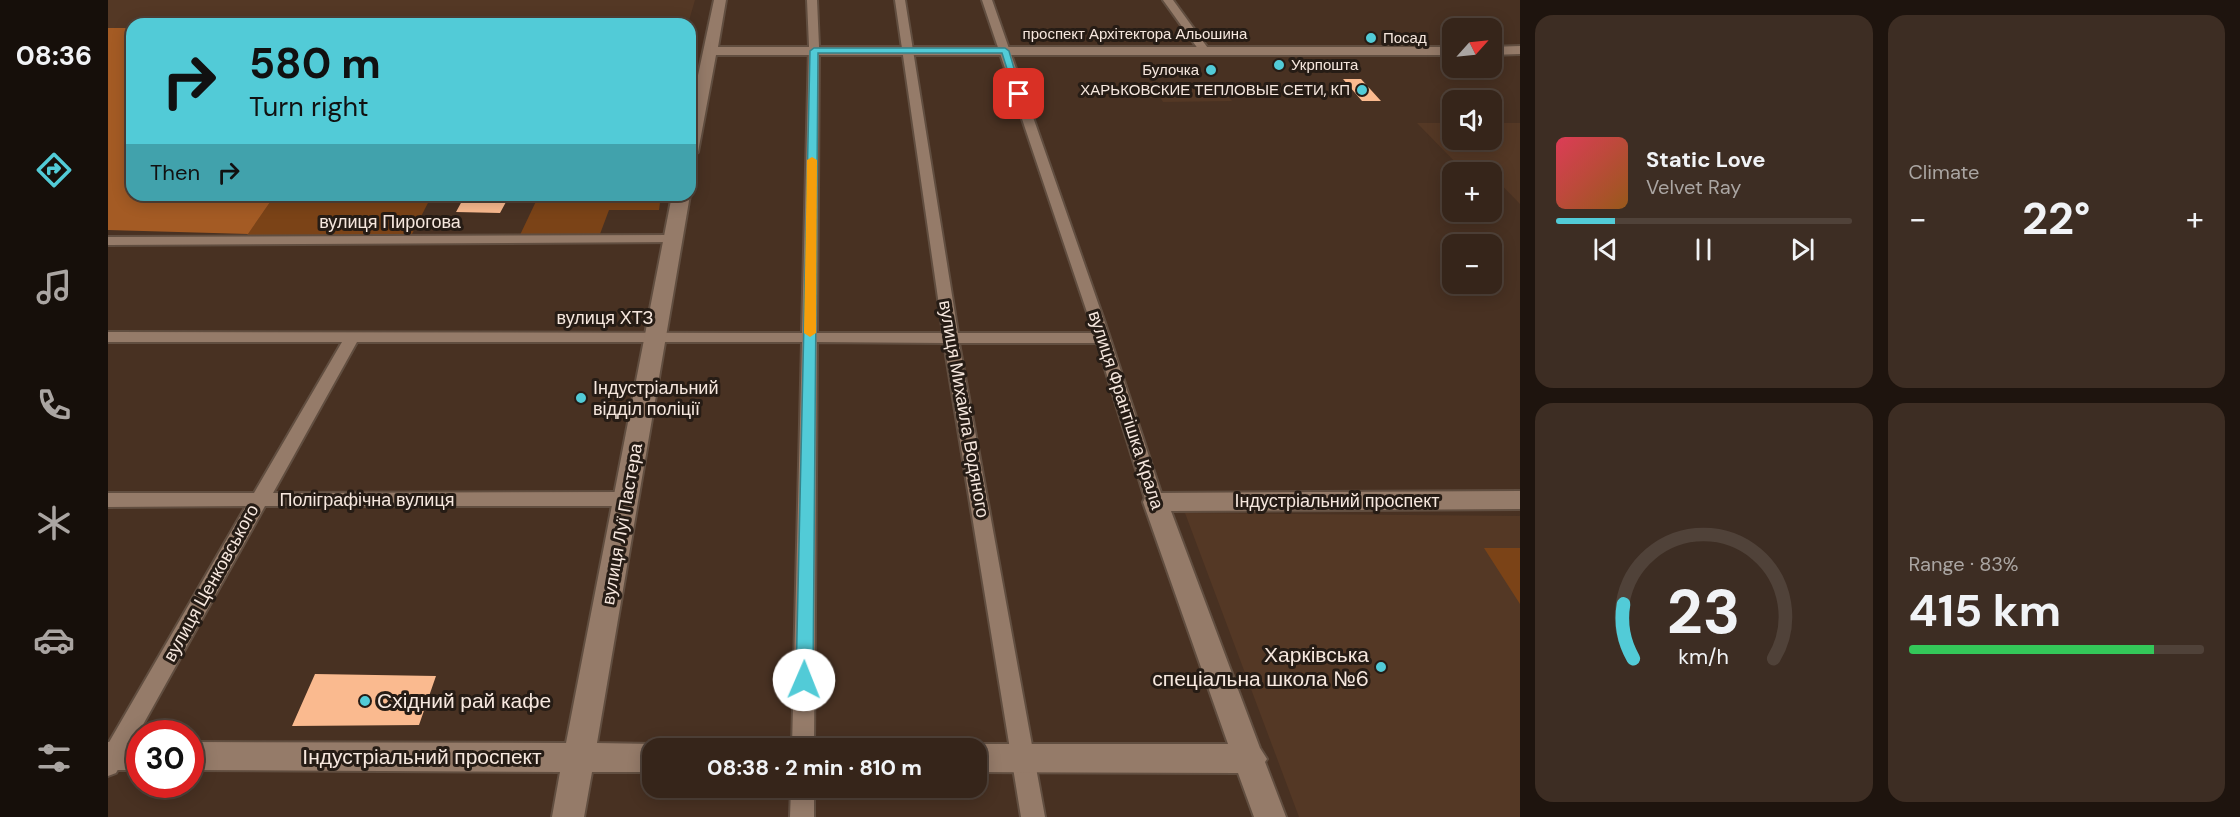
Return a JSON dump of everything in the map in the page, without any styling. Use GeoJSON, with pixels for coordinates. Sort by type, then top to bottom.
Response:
{"type":"FeatureCollection","features":[{"type":"Feature","properties":{"kind":"street"},"geometry":{"type":"LineString","coordinates":[[696,122],[720,0]]}},
{"type":"Feature","properties":{"kind":"street"},"geometry":{"type":"LineString","coordinates":[[803,738],[814,51],[812,0]]}},
{"type":"Feature","properties":{"kind":"street","name":"вулиця Михайла Водяного"},"geometry":{"type":"LineString","coordinates":[[900,0],[951,338],[1033,817]]}},
{"type":"Feature","properties":{"kind":"street","name":"вулиця Франтішка Крала"},"geometry":{"type":"LineString","coordinates":[[987,0],[1155,502],[1251,759],[1270,817]]}},
{"type":"Feature","properties":{"kind":"street"},"geometry":{"type":"LineString","coordinates":[[1168,0],[1205,51]]}},
{"type":"Feature","properties":{"kind":"street"},"geometry":{"type":"LineString","coordinates":[[1502,51],[1520,50]]}},
{"type":"Feature","properties":{"kind":"street","name":"проспект Архітектора Альошина"},"geometry":{"type":"LineString","coordinates":[[710,51],[1442,51]]}},
{"type":"Feature","properties":{"kind":"street","name":"вулиця Луї Пастера"},"geometry":{"type":"LineString","coordinates":[[568,817],[680,201]]}},
{"type":"Feature","properties":{"kind":"street","name":"вулиця Пирогова"},"geometry":{"type":"LineString","coordinates":[[108,241],[673,239]]}},
{"type":"Feature","properties":{"kind":"street","name":"вулиця ХТЗ"},"geometry":{"type":"LineString","coordinates":[[108,337],[1102,338]]}},
{"type":"Feature","properties":{"kind":"street","name":"вулиця Ценковського"},"geometry":{"type":"LineString","coordinates":[[117,758],[257,501],[352,338]]}},
{"type":"Feature","properties":{"kind":"street","name":"Поліграфічна вулиця"},"geometry":{"type":"LineString","coordinates":[[108,500],[627,499]]}},
{"type":"Feature","properties":{"kind":"street","name":"Індустріальний проспект"},"geometry":{"type":"LineString","coordinates":[[1155,502],[1520,500]]}},
{"type":"Feature","properties":{"kind":"street","name":"Індустріальний проспект"},"geometry":{"type":"LineString","coordinates":[[204,756],[642,758]]}},
{"type":"Feature","properties":{"kind":"street"},"geometry":{"type":"LineString","coordinates":[[987,758],[1251,759]]}},
{"type":"Feature","properties":{"kind":"street"},"geometry":{"type":"LineString","coordinates":[[802,817],[803,798]]}},
{"type":"Feature","properties":{"kind":"shaded area"},"geometry":{"type":"Polygon","coordinates":[[[108,0],[695,0],[690,18],[126,18],[126,28],[108,28],[108,0]]]}},
{"type":"Feature","properties":{"kind":"shaded area"},"geometry":{"type":"Polygon","coordinates":[[[108,28],[126,28],[126,201],[271,201],[248,234],[108,230],[108,28]]]}},
{"type":"Feature","properties":{"kind":"shaded area"},"geometry":{"type":"Polygon","coordinates":[[[1153,85],[1219,85],[1232,101],[1163,102],[1153,85]]]}},
{"type":"Feature","properties":{"kind":"shaded area"},"geometry":{"type":"Polygon","coordinates":[[[1417,123],[1442,123],[1442,149],[1417,123]]]}},
{"type":"Feature","properties":{"kind":"shaded area"},"geometry":{"type":"Polygon","coordinates":[[[1502,123],[1520,123],[1520,204],[1502,186],[1502,162],[1455,162],[1443,150],[1502,150],[1502,123]]]}},
{"type":"Feature","properties":{"kind":"shaded area"},"geometry":{"type":"Polygon","coordinates":[[[271,201],[429,201],[410,238],[245,238],[271,201]]]}},
{"type":"Feature","properties":{"kind":"shaded area"},"geometry":{"type":"Polygon","coordinates":[[[536,201],[660,201],[659,210],[609,210],[600,234],[520,235],[536,201]]]}},
{"type":"Feature","properties":{"kind":"shaded area","name":"Харківська спеціальна школа №6"},"geometry":{"type":"Polygon","coordinates":[[[1185,513],[1520,516],[1520,817],[1299,817],[1185,513]]]}},
{"type":"Feature","properties":{"kind":"shaded area"},"geometry":{"type":"Polygon","coordinates":[[[1484,548],[1520,548],[1520,604],[1484,548]]]}},
{"type":"Feature","properties":{"kind":"building","name":"ХАРЬКОВСКИЕ ТЕПЛОВЫЕ СЕТИ, КП"},"geometry":{"type":"Polygon","coordinates":[[[1343,79],[1361,79],[1381,101],[1362,101],[1343,79]]]}},
{"type":"Feature","properties":{"kind":"building"},"geometry":{"type":"Polygon","coordinates":[[[462,201],[506,202],[500,213],[456,212],[462,201]]]}},
{"type":"Feature","properties":{"kind":"building","name":"Східний рай кафе"},"geometry":{"type":"Polygon","coordinates":[[[315,674],[436,676],[419,725],[292,726],[315,674]]]}},
{"type":"Feature","properties":{"kind":"slow traffic"},"geometry":{"type":"LineString","coordinates":[[810,333],[812,160]]}},
{"type":"Feature","properties":{"kind":"place","name":"Посад"},"geometry":{"type":"Point","coordinates":[1371,38]}},
{"type":"Feature","properties":{"kind":"place","name":"Укрпошта"},"geometry":{"type":"Point","coordinates":[1279,65]}},
{"type":"Feature","properties":{"kind":"place","name":"Булочка"},"geometry":{"type":"Point","coordinates":[1211,70]}},
{"type":"Feature","properties":{"kind":"place","name":"ХАРЬКОВСКИЕ ТЕПЛОВЫЕ СЕТИ, КП"},"geometry":{"type":"Point","coordinates":[1362,90]}},
{"type":"Feature","properties":{"kind":"place","name":"Індустріальний відділ поліції"},"geometry":{"type":"Point","coordinates":[581,398]}},
{"type":"Feature","properties":{"kind":"place","name":"Харківська спеціальна школа №6"},"geometry":{"type":"Point","coordinates":[1381,667]}},
{"type":"Feature","properties":{"kind":"place","name":"Східний рай кафе"},"geometry":{"type":"Point","coordinates":[365,701]}},
{"type":"Feature","properties":{"kind":"route"},"geometry":{"type":"LineString","coordinates":[[804,680],[814,51],[1005,51],[1019,94]]}}]}
